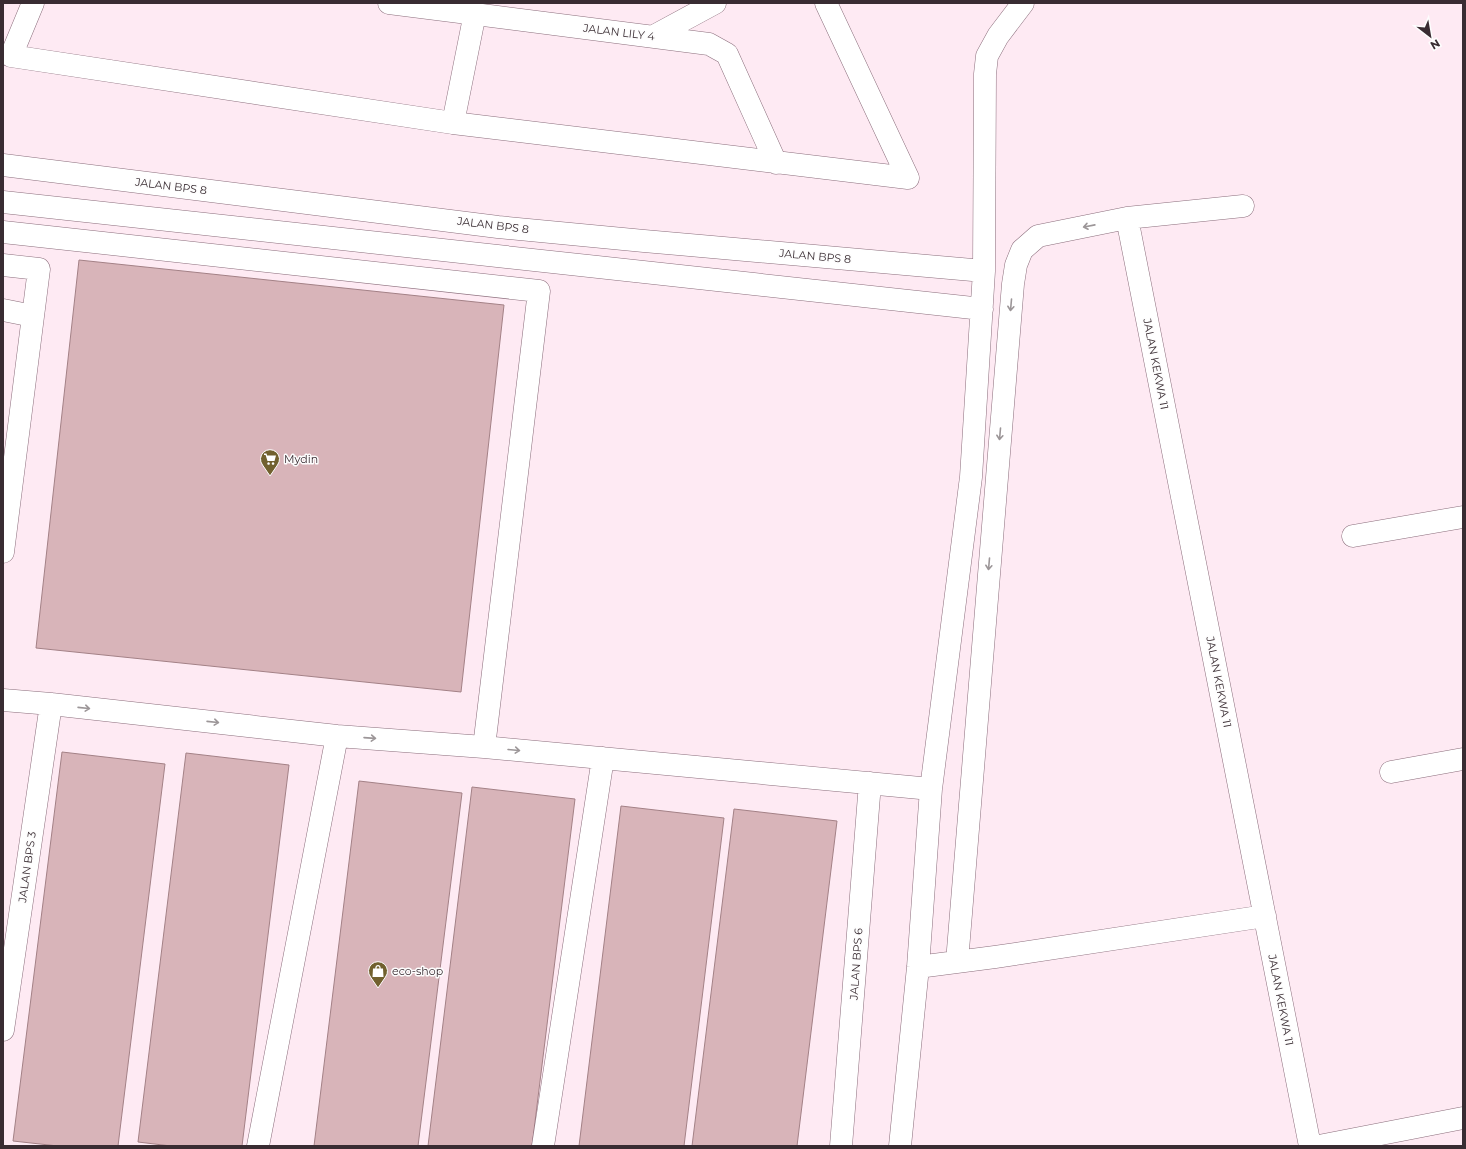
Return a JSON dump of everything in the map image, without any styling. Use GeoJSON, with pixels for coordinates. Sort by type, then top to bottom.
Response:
{"type":"FeatureCollection","features":[{"type":"Feature","properties":{"kind":"street"},"geometry":{"type":"LineString","coordinates":[[33,3],[10,56],[453,123],[908,178],[826,3]]}},
{"type":"Feature","properties":{"kind":"street","name":"JALAN LILY 4"},"geometry":{"type":"LineString","coordinates":[[389,3],[709,44],[727,54],[776,163]]}},
{"type":"Feature","properties":{"kind":"street"},"geometry":{"type":"LineString","coordinates":[[654,36],[715,3]]}},
{"type":"Feature","properties":{"kind":"street"},"geometry":{"type":"LineString","coordinates":[[900,1146],[918,967],[931,789],[970,477],[984,270],[985,74],[987,56],[998,36],[1023,3]]}},
{"type":"Feature","properties":{"kind":"street"},"geometry":{"type":"LineString","coordinates":[[453,123],[475,13]]}},
{"type":"Feature","properties":{"kind":"street","name":"JALAN BPS 8"},"geometry":{"type":"LineString","coordinates":[[3,165],[498,227],[984,270]]}},
{"type":"Feature","properties":{"kind":"street"},"geometry":{"type":"LineString","coordinates":[[3,202],[982,309]]}},
{"type":"Feature","properties":{"kind":"street"},"geometry":{"type":"LineString","coordinates":[[957,962],[1012,292],[1016,265],[1022,250],[1038,236],[1127,218],[1243,206]]}},
{"type":"Feature","properties":{"kind":"street","name":"JALAN KEKWA 11"},"geometry":{"type":"LineString","coordinates":[[1127,218],[1310,1146]]}},
{"type":"Feature","properties":{"kind":"street"},"geometry":{"type":"LineString","coordinates":[[3,232],[539,291],[484,747]]}},
{"type":"Feature","properties":{"kind":"street"},"geometry":{"type":"LineString","coordinates":[[3,265],[39,269],[3,552]]}},
{"type":"Feature","properties":{"kind":"street"},"geometry":{"type":"LineString","coordinates":[[3,310],[33,316]]}},
{"type":"Feature","properties":{"kind":"street"},"geometry":{"type":"LineString","coordinates":[[1354,536],[1463,517]]}},
{"type":"Feature","properties":{"kind":"street"},"geometry":{"type":"LineString","coordinates":[[3,700],[337,736],[484,747],[931,789]]}},
{"type":"Feature","properties":{"kind":"street","name":"JALAN BPS 3"},"geometry":{"type":"LineString","coordinates":[[3,1030],[51,704]]}},
{"type":"Feature","properties":{"kind":"street"},"geometry":{"type":"LineString","coordinates":[[258,1146],[337,736]]}},
{"type":"Feature","properties":{"kind":"street"},"geometry":{"type":"LineString","coordinates":[[543,1146],[603,758]]}},
{"type":"Feature","properties":{"kind":"street"},"geometry":{"type":"LineString","coordinates":[[1391,772],[1463,759]]}},
{"type":"Feature","properties":{"kind":"street","name":"JALAN BPS 6"},"geometry":{"type":"LineString","coordinates":[[841,1146],[870,783]]}},
{"type":"Feature","properties":{"kind":"street"},"geometry":{"type":"LineString","coordinates":[[918,967],[995,958],[1264,916]]}},
{"type":"Feature","properties":{"kind":"street"},"geometry":{"type":"LineString","coordinates":[[1319,1146],[1407,1138],[1463,1118]]}},
{"type":"Feature","properties":{"kind":"building","name":"Mydin"},"geometry":{"type":"Polygon","coordinates":[[[79,260],[504,305],[461,692],[36,648],[79,260]]]}},
{"type":"Feature","properties":{"kind":"building"},"geometry":{"type":"Polygon","coordinates":[[[62,752],[165,764],[118,1146],[58,1146],[13,1141],[62,752]]]}},
{"type":"Feature","properties":{"kind":"building"},"geometry":{"type":"Polygon","coordinates":[[[186,753],[289,765],[242,1146],[171,1146],[138,1142],[186,753]]]}},
{"type":"Feature","properties":{"kind":"building"},"geometry":{"type":"Polygon","coordinates":[[[359,781],[462,793],[418,1146],[314,1146],[359,781]]]}},
{"type":"Feature","properties":{"kind":"building"},"geometry":{"type":"Polygon","coordinates":[[[472,787],[575,799],[532,1146],[428,1146],[472,787]]]}},
{"type":"Feature","properties":{"kind":"building"},"geometry":{"type":"Polygon","coordinates":[[[621,806],[724,818],[684,1146],[579,1146],[621,806]]]}},
{"type":"Feature","properties":{"kind":"building"},"geometry":{"type":"Polygon","coordinates":[[[734,809],[837,821],[797,1146],[692,1146],[734,809]]]}},
{"type":"Feature","properties":{"kind":"place","name":"Mydin"},"geometry":{"type":"Point","coordinates":[270,476]}},
{"type":"Feature","properties":{"kind":"place","name":"eco-shop"},"geometry":{"type":"Point","coordinates":[378,988]}}]}
